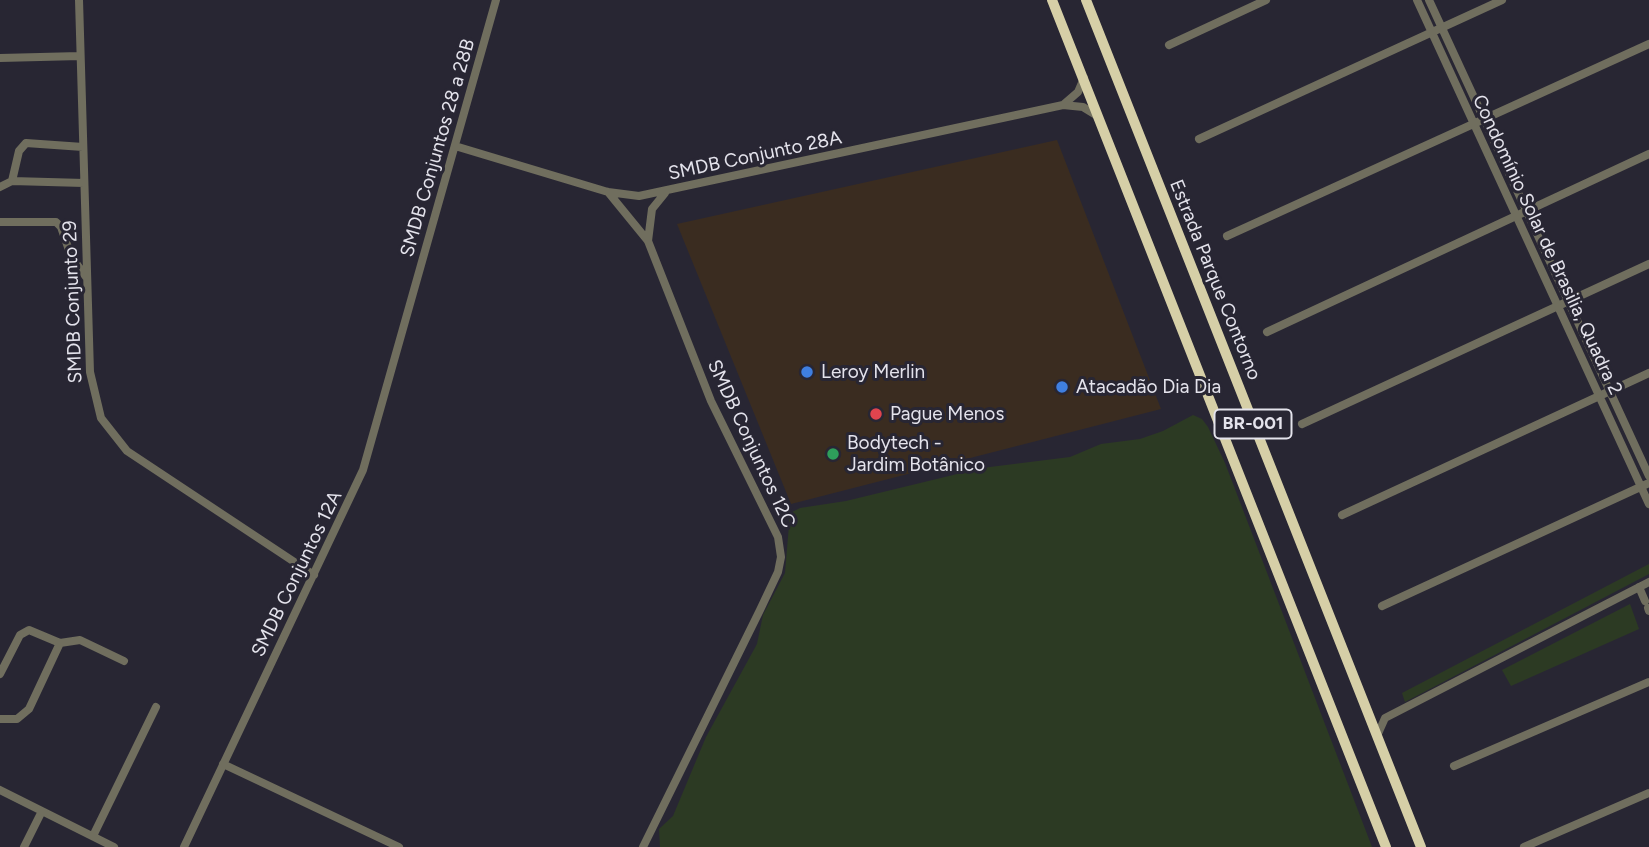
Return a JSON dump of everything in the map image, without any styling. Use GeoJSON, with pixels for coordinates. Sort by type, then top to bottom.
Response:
{"type":"FeatureCollection","features":[{"type":"Feature","properties":{"kind":"highway","name":"BR-001"},"geometry":{"type":"LineString","coordinates":[[1052,0],[1386,847]]}},
{"type":"Feature","properties":{"kind":"highway","name":"Estrada Parque Contorno"},"geometry":{"type":"LineString","coordinates":[[1086,0],[1421,847]]}},
{"type":"Feature","properties":{"kind":"street","name":"SMDB Conjunto 29"},"geometry":{"type":"LineString","coordinates":[[79,0],[86,277],[93,394],[101,418],[112,436],[150,468],[313,575]]}},
{"type":"Feature","properties":{"kind":"street","name":"SMDB Conjuntos 28 a 28B"},"geometry":{"type":"LineString","coordinates":[[411,305],[496,0]]}},
{"type":"Feature","properties":{"kind":"street"},"geometry":{"type":"LineString","coordinates":[[1169,46],[1266,0]]}},
{"type":"Feature","properties":{"kind":"street","name":"Condomínio Solar de Brasilia, Quadra 2"},"geometry":{"type":"LineString","coordinates":[[1417,0],[1599,396],[1645,485],[1649,504]]}},
{"type":"Feature","properties":{"kind":"street","name":"Condomínio Solar de Brasilia, Quadra 2"},"geometry":{"type":"LineString","coordinates":[[1429,0],[1649,477]]}},
{"type":"Feature","properties":{"kind":"street"},"geometry":{"type":"LineString","coordinates":[[1199,139],[1502,0]]}},
{"type":"Feature","properties":{"kind":"street"},"geometry":{"type":"LineString","coordinates":[[1227,236],[1649,44]]}},
{"type":"Feature","properties":{"kind":"street"},"geometry":{"type":"LineString","coordinates":[[0,58],[80,56]]}},
{"type":"Feature","properties":{"kind":"street"},"geometry":{"type":"LineString","coordinates":[[1063,105],[1078,92],[1084,78]]}},
{"type":"Feature","properties":{"kind":"street"},"geometry":{"type":"LineString","coordinates":[[1063,105],[1083,107],[1097,115]]}},
{"type":"Feature","properties":{"kind":"street","name":"SMDB Conjunto 28A"},"geometry":{"type":"LineString","coordinates":[[455,146],[608,192],[639,195],[1063,105]]}},
{"type":"Feature","properties":{"kind":"street"},"geometry":{"type":"LineString","coordinates":[[12,181],[19,150],[26,142],[83,147]]}},
{"type":"Feature","properties":{"kind":"street"},"geometry":{"type":"LineString","coordinates":[[1267,332],[1649,154]]}},
{"type":"Feature","properties":{"kind":"street"},"geometry":{"type":"LineString","coordinates":[[0,187],[12,181],[84,183]]}},
{"type":"Feature","properties":{"kind":"street"},"geometry":{"type":"LineString","coordinates":[[648,241],[652,209],[657,199],[671,190]]}},
{"type":"Feature","properties":{"kind":"street","name":"SMDB Conjuntos 12C"},"geometry":{"type":"LineString","coordinates":[[608,192],[648,241],[711,401],[778,537],[781,557],[778,572],[760,610],[643,847]]}},
{"type":"Feature","properties":{"kind":"street"},"geometry":{"type":"LineString","coordinates":[[0,222],[56,222],[61,227],[71,256],[86,277]]}},
{"type":"Feature","properties":{"kind":"street"},"geometry":{"type":"LineString","coordinates":[[1302,424],[1649,264]]}},
{"type":"Feature","properties":{"kind":"street","name":"SMDB Conjuntos 12A"},"geometry":{"type":"LineString","coordinates":[[184,847],[363,470],[411,305]]}},
{"type":"Feature","properties":{"kind":"street"},"geometry":{"type":"LineString","coordinates":[[1342,515],[1649,373]]}},
{"type":"Feature","properties":{"kind":"street"},"geometry":{"type":"LineString","coordinates":[[1382,606],[1645,485]]}},
{"type":"Feature","properties":{"kind":"street"},"geometry":{"type":"LineString","coordinates":[[1369,715],[1385,718],[1649,582]]}},
{"type":"Feature","properties":{"kind":"street"},"geometry":{"type":"LineString","coordinates":[[1639,587],[1647,603]]}},
{"type":"Feature","properties":{"kind":"street"},"geometry":{"type":"LineString","coordinates":[[0,674],[16,640],[26,631],[60,643],[79,640],[124,661]]}},
{"type":"Feature","properties":{"kind":"street"},"geometry":{"type":"LineString","coordinates":[[0,719],[17,719],[29,709],[60,643]]}},
{"type":"Feature","properties":{"kind":"street"},"geometry":{"type":"LineString","coordinates":[[1454,766],[1649,682]]}},
{"type":"Feature","properties":{"kind":"street"},"geometry":{"type":"LineString","coordinates":[[93,836],[156,707]]}},
{"type":"Feature","properties":{"kind":"street"},"geometry":{"type":"LineString","coordinates":[[1377,736],[1385,718]]}},
{"type":"Feature","properties":{"kind":"street"},"geometry":{"type":"LineString","coordinates":[[223,764],[399,847]]}},
{"type":"Feature","properties":{"kind":"street"},"geometry":{"type":"LineString","coordinates":[[0,790],[114,847]]}},
{"type":"Feature","properties":{"kind":"street"},"geometry":{"type":"LineString","coordinates":[[1524,847],[1649,793]]}},
{"type":"Feature","properties":{"kind":"street"},"geometry":{"type":"LineString","coordinates":[[24,847],[42,811]]}},
{"type":"Feature","properties":{"kind":"shaded area"},"geometry":{"type":"Polygon","coordinates":[[[1057,140],[1161,409],[791,504],[677,224],[1057,140]]]}},
{"type":"Feature","properties":{"kind":"green space"},"geometry":{"type":"Polygon","coordinates":[[[1193,415],[1202,419],[1208,427],[1225,463],[1372,847],[660,847],[659,829],[673,816],[706,737],[757,644],[763,615],[785,573],[790,513],[800,508],[846,501],[982,468],[1070,457],[1101,444],[1140,439],[1163,431],[1193,415]]]}},
{"type":"Feature","properties":{"kind":"green space"},"geometry":{"type":"Polygon","coordinates":[[[1649,564],[1649,574],[1405,702],[1402,693],[1649,564]]]}},
{"type":"Feature","properties":{"kind":"green space"},"geometry":{"type":"Polygon","coordinates":[[[1630,604],[1639,629],[1511,686],[1502,670],[1630,604]]]}},
{"type":"Feature","properties":{"kind":"place","name":"Leroy Merlin"},"geometry":{"type":"Point","coordinates":[807,372]}},
{"type":"Feature","properties":{"kind":"place","name":"Atacadão Dia Dia"},"geometry":{"type":"Point","coordinates":[1062,387]}},
{"type":"Feature","properties":{"kind":"place","name":"Pague Menos"},"geometry":{"type":"Point","coordinates":[876,414]}},
{"type":"Feature","properties":{"kind":"place","name":"Bodytech - Jardim Botânico"},"geometry":{"type":"Point","coordinates":[833,454]}}]}
